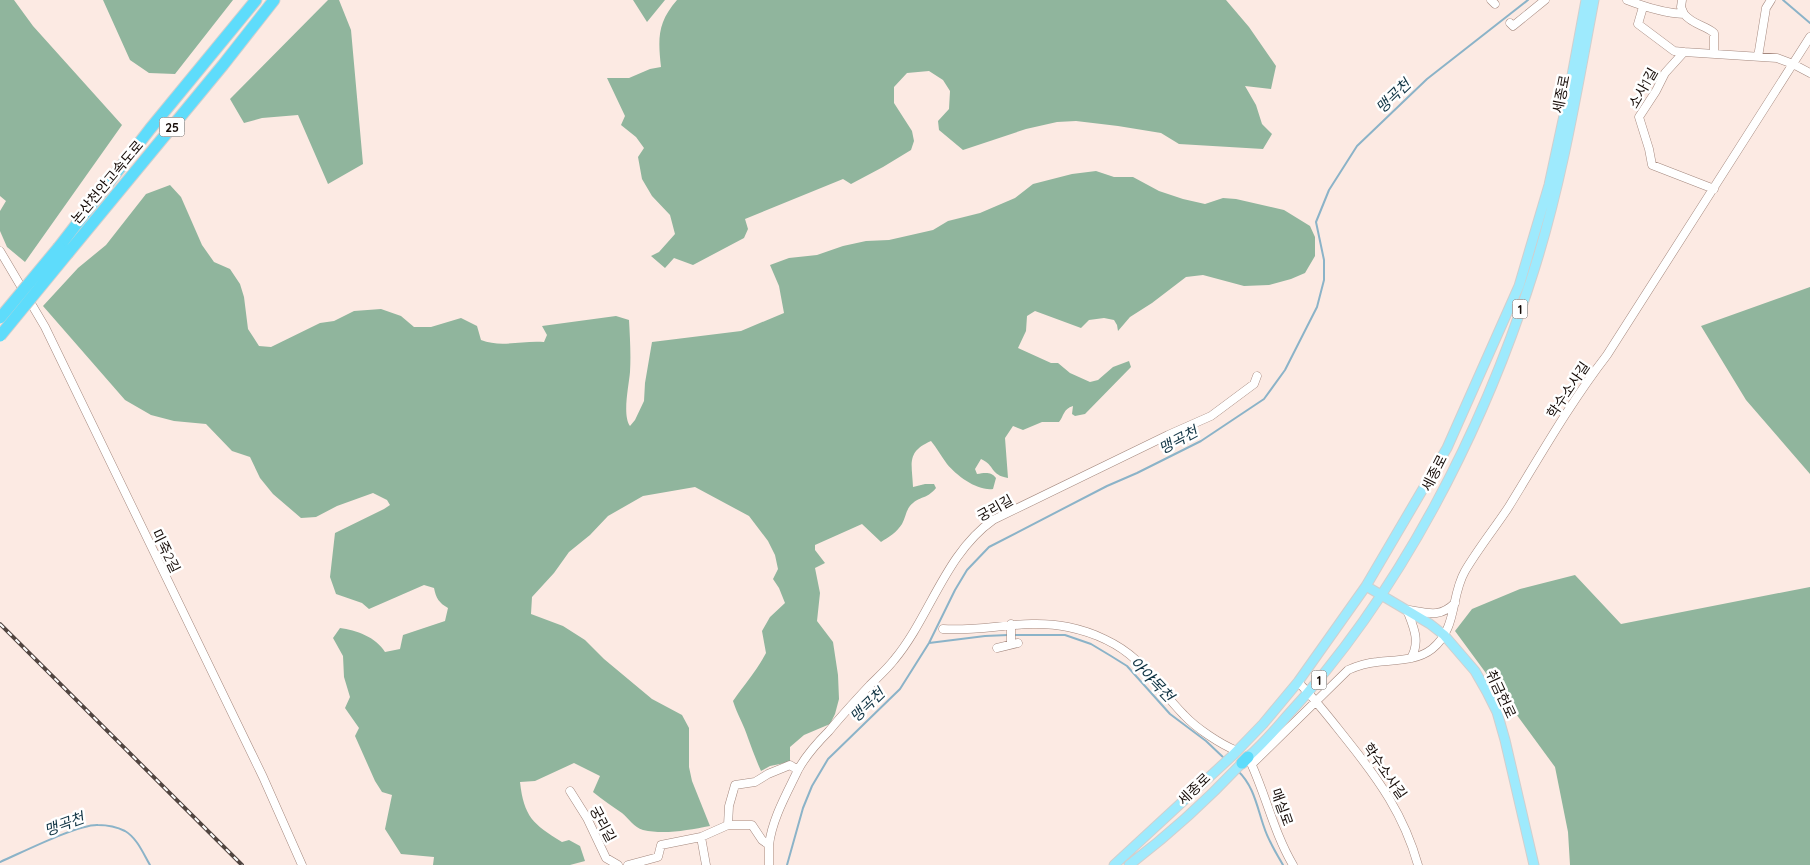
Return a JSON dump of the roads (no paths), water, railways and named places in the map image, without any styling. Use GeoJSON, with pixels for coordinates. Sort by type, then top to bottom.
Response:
{"type":"FeatureCollection","features":[{"type":"Feature","properties":{"kind":"highway","name":"논산천안고속도로"},"geometry":{"type":"LineString","coordinates":[[0,336],[150,129],[256,0]]}},
{"type":"Feature","properties":{"kind":"highway","name":"논산천안고속도로"},"geometry":{"type":"LineString","coordinates":[[0,318],[63,250],[223,65],[274,0]]}},
{"type":"Feature","properties":{"kind":"main road","name":"세종로"},"geometry":{"type":"LineString","coordinates":[[1129,865],[1155,846],[1231,774],[1263,724],[1298,682],[1366,586],[1447,448],[1519,286],[1549,185],[1586,0]]}},
{"type":"Feature","properties":{"kind":"main road","name":"세종로"},"geometry":{"type":"LineString","coordinates":[[1114,865],[1220,768],[1242,758],[1309,692],[1348,643],[1421,529],[1449,478],[1484,403],[1517,319],[1534,269],[1556,189],[1594,0]]}},
{"type":"Feature","properties":{"kind":"main road","name":"취금헌로"},"geometry":{"type":"LineString","coordinates":[[1366,586],[1430,624],[1444,636],[1475,671],[1488,692],[1497,712],[1505,740],[1534,865]]}},
{"type":"Feature","properties":{"kind":"street"},"geometry":{"type":"LineString","coordinates":[[1510,23],[1513,26],[1546,0]]}},
{"type":"Feature","properties":{"kind":"street"},"geometry":{"type":"LineString","coordinates":[[1627,0],[1643,7],[1684,14]]}},
{"type":"Feature","properties":{"kind":"street"},"geometry":{"type":"LineString","coordinates":[[1682,0],[1681,7],[1689,20],[1697,25],[1708,28],[1714,33],[1714,54]]}},
{"type":"Feature","properties":{"kind":"street"},"geometry":{"type":"LineString","coordinates":[[1758,57],[1766,8],[1771,0]]}},
{"type":"Feature","properties":{"kind":"street"},"geometry":{"type":"LineString","coordinates":[[1643,7],[1638,24],[1674,51],[1776,58],[1810,73]]}},
{"type":"Feature","properties":{"kind":"street","name":"학수소사길"},"geometry":{"type":"LineString","coordinates":[[1316,700],[1348,670],[1360,665],[1411,658],[1430,651],[1444,636],[1451,622],[1456,592],[1465,572],[1500,520],[1583,387],[1607,355],[1810,38]]}},
{"type":"Feature","properties":{"kind":"street","name":"소사1길"},"geometry":{"type":"LineString","coordinates":[[1684,52],[1665,73],[1639,117],[1652,165],[1714,189]]}},
{"type":"Feature","properties":{"kind":"street","name":"미죽2길"},"geometry":{"type":"LineString","coordinates":[[0,251],[45,327],[263,778],[302,865]]}},
{"type":"Feature","properties":{"kind":"street","name":"궁리길"},"geometry":{"type":"LineString","coordinates":[[769,865],[770,834],[780,807],[804,760],[816,744],[894,660],[912,634],[942,581],[968,544],[982,528],[993,520],[1211,416],[1254,384],[1257,376]]}},
{"type":"Feature","properties":{"kind":"street"},"geometry":{"type":"LineString","coordinates":[[1411,658],[1416,643],[1415,632],[1407,610],[1439,613],[1447,611],[1455,603]]}},
{"type":"Feature","properties":{"kind":"street"},"geometry":{"type":"LineString","coordinates":[[943,629],[961,630],[1011,624],[1067,627],[1093,634],[1116,646],[1135,660],[1186,717],[1242,758],[1316,700]]}},
{"type":"Feature","properties":{"kind":"street"},"geometry":{"type":"LineString","coordinates":[[997,648],[1015,643],[1011,624]]}},
{"type":"Feature","properties":{"kind":"street","name":"학수소사길"},"geometry":{"type":"LineString","coordinates":[[1298,682],[1316,700],[1393,803],[1412,844],[1418,865]]}},
{"type":"Feature","properties":{"kind":"street","name":"매실로"},"geometry":{"type":"LineString","coordinates":[[1242,758],[1273,815],[1283,847],[1293,865]]}},
{"type":"Feature","properties":{"kind":"street"},"geometry":{"type":"LineString","coordinates":[[728,825],[729,806],[735,785],[755,782],[768,774],[790,765],[798,770]]}},
{"type":"Feature","properties":{"kind":"street","name":"궁리길"},"geometry":{"type":"LineString","coordinates":[[570,791],[587,818],[606,858],[618,865]]}},
{"type":"Feature","properties":{"kind":"street"},"geometry":{"type":"LineString","coordinates":[[628,865],[658,857],[660,845],[701,837],[728,825],[752,825],[762,840],[769,845]]}},
{"type":"Feature","properties":{"kind":"street"},"geometry":{"type":"LineString","coordinates":[[701,837],[706,865]]}},
{"type":"Feature","properties":{"kind":"waterway","name":"맹곡천"},"geometry":{"type":"LineString","coordinates":[[787,865],[803,808],[812,786],[828,759],[900,689],[929,643],[967,570],[989,547],[1107,486],[1201,441],[1264,399],[1285,370],[1317,307],[1324,280],[1324,260],[1316,222],[1329,190],[1357,146],[1427,79],[1528,0]]}},
{"type":"Feature","properties":{"kind":"waterway"},"geometry":{"type":"LineString","coordinates":[[1783,0],[1810,23]]}},
{"type":"Feature","properties":{"kind":"waterway","name":"아야목천"},"geometry":{"type":"LineString","coordinates":[[929,643],[1008,635]]}},
{"type":"Feature","properties":{"kind":"waterway","name":"아야목천"},"geometry":{"type":"LineString","coordinates":[[1013,635],[1065,635],[1091,644],[1127,666],[1170,714],[1206,741],[1225,759]]}},
{"type":"Feature","properties":{"kind":"waterway","name":"아야목천"},"geometry":{"type":"LineString","coordinates":[[1238,771],[1248,783],[1268,837],[1283,865]]}},
{"type":"Feature","properties":{"kind":"waterway","name":"맹곡천"},"geometry":{"type":"LineString","coordinates":[[0,862],[77,829],[98,825],[115,827],[129,834],[139,846],[150,865]]}},
{"type":"Feature","properties":{"kind":"railway"},"geometry":{"type":"LineString","coordinates":[[0,624],[242,865]]}}]}
